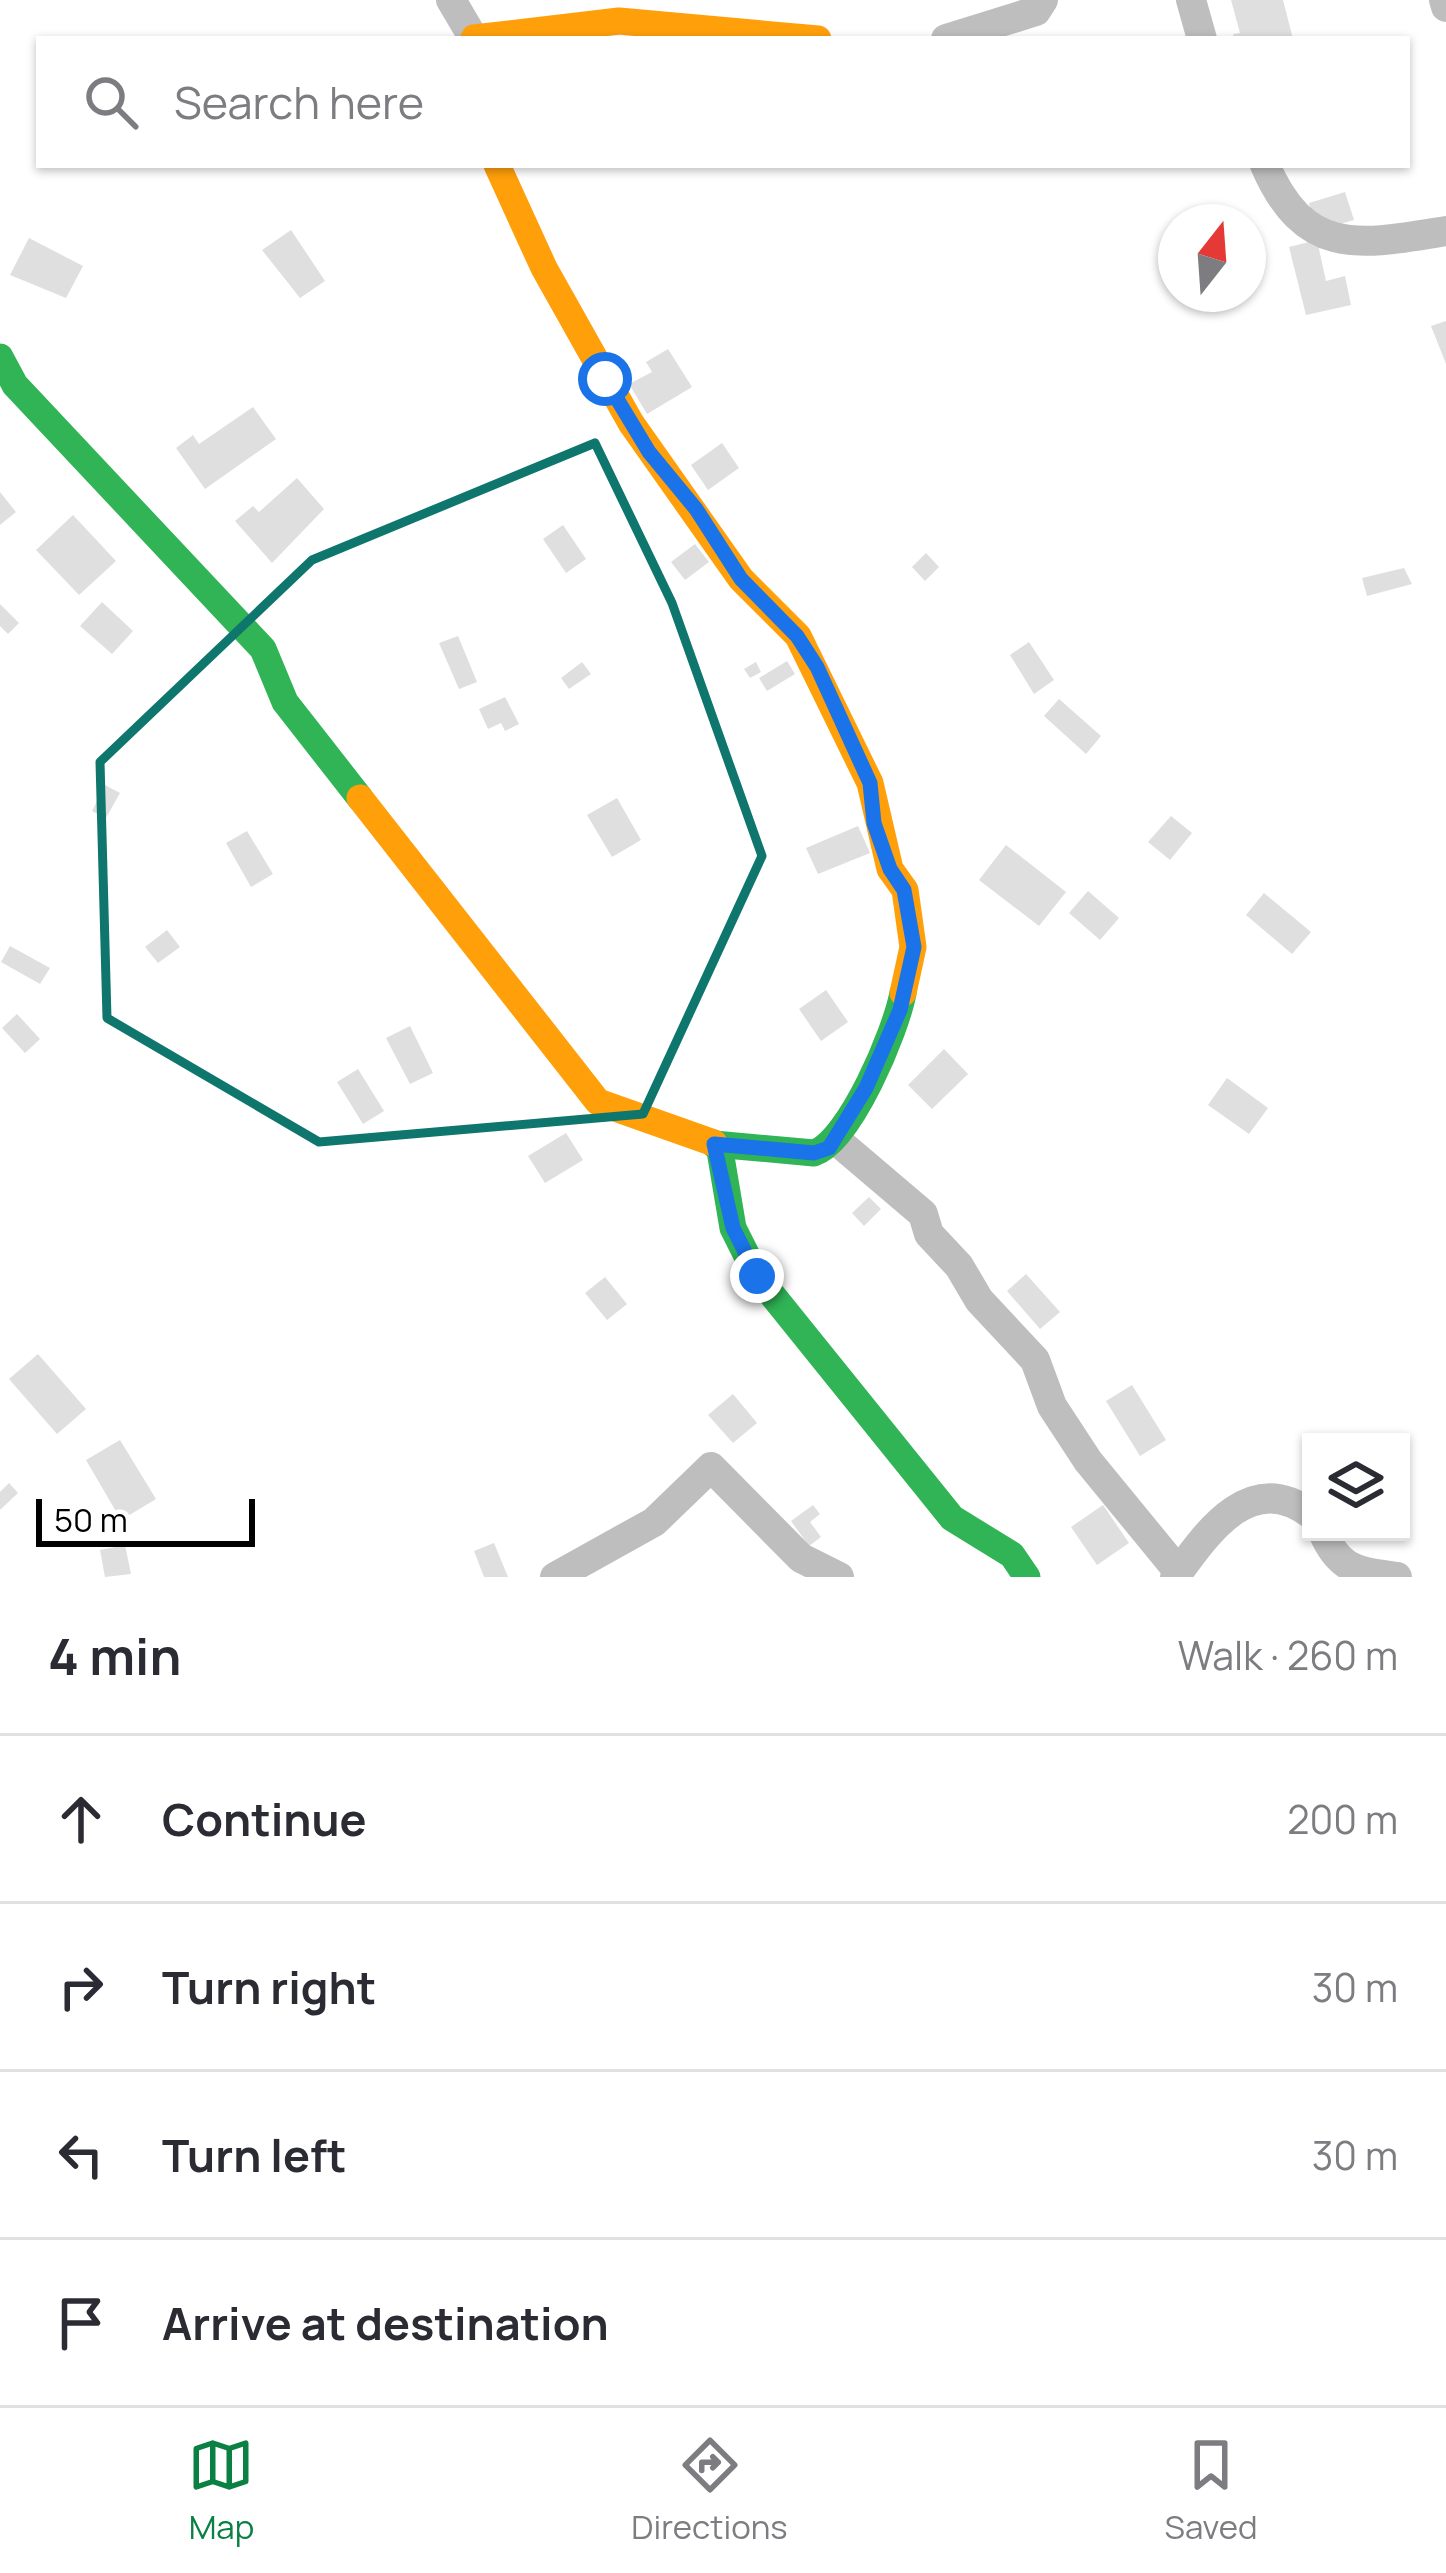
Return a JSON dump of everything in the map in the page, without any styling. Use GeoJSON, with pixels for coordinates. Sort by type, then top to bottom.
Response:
{"type":"FeatureCollection","features":[{"type":"Feature","properties":{"kind":"street"},"geometry":{"type":"LineString","coordinates":[[451,0],[472,36]]}},
{"type":"Feature","properties":{"kind":"street"},"geometry":{"type":"LineString","coordinates":[[955,36],[1036,10],[1043,0]]}},
{"type":"Feature","properties":{"kind":"street"},"geometry":{"type":"LineString","coordinates":[[1191,0],[1201,36]]}},
{"type":"Feature","properties":{"kind":"street"},"geometry":{"type":"LineString","coordinates":[[498,36],[619,21],[785,36]]}},
{"type":"Feature","properties":{"kind":"street"},"geometry":{"type":"LineString","coordinates":[[0,357],[15,385],[263,649],[285,702],[598,1102],[714,1144],[814,1153],[836,1139],[866,1088],[900,1010],[914,947],[904,890],[890,869],[874,823],[870,783],[817,667],[797,636],[741,579],[631,423],[544,268],[498,168]]}},
{"type":"Feature","properties":{"kind":"street"},"geometry":{"type":"LineString","coordinates":[[1267,168],[1298,219],[1318,236],[1368,243],[1446,231]]}},
{"type":"Feature","properties":{"kind":"street"},"geometry":{"type":"LineString","coordinates":[[836,1139],[923,1214],[929,1234],[959,1266],[979,1300],[1035,1360],[1052,1406],[1177,1574],[1228,1513],[1249,1501],[1266,1496],[1302,1510]]}},
{"type":"Feature","properties":{"kind":"street"},"geometry":{"type":"LineString","coordinates":[[714,1144],[733,1228],[757,1276],[952,1518],[1012,1556],[1027,1577]]}},
{"type":"Feature","properties":{"kind":"street"},"geometry":{"type":"LineString","coordinates":[[555,1577],[654,1522],[711,1467],[800,1558],[839,1577]]}},
{"type":"Feature","properties":{"kind":"street"},"geometry":{"type":"LineString","coordinates":[[1329,1541],[1343,1564],[1355,1572],[1396,1577]]}},
{"type":"Feature","properties":{"kind":"highlighted area"},"geometry":{"type":"Polygon","coordinates":[[[595,443],[672,603],[762,856],[643,1114],[319,1142],[107,1018],[100,762],[312,560],[595,443]]]}},
{"type":"Feature","properties":{"kind":"building"},"geometry":{"type":"Polygon","coordinates":[[[1231,0],[1283,0],[1292,36],[1233,36],[1240,33],[1231,0]]]}},
{"type":"Feature","properties":{"kind":"building"},"geometry":{"type":"Polygon","coordinates":[[[1345,192],[1354,220],[1317,231],[1309,203],[1345,192]]]}},
{"type":"Feature","properties":{"kind":"building"},"geometry":{"type":"Polygon","coordinates":[[[291,230],[325,281],[300,298],[262,250],[291,230]]]}},
{"type":"Feature","properties":{"kind":"building"},"geometry":{"type":"Polygon","coordinates":[[[29,238],[83,266],[66,298],[10,275],[29,238]]]}},
{"type":"Feature","properties":{"kind":"building"},"geometry":{"type":"Polygon","coordinates":[[[1317,240],[1326,281],[1345,276],[1351,305],[1306,315],[1289,247],[1317,240]]]}},
{"type":"Feature","properties":{"kind":"building"},"geometry":{"type":"Polygon","coordinates":[[[1446,321],[1446,364],[1431,326],[1446,321]]]}},
{"type":"Feature","properties":{"kind":"building"},"geometry":{"type":"Polygon","coordinates":[[[668,349],[692,387],[647,414],[629,384],[652,372],[646,362],[668,349]]]}},
{"type":"Feature","properties":{"kind":"building"},"geometry":{"type":"Polygon","coordinates":[[[253,407],[276,439],[205,489],[176,448],[193,435],[199,444],[253,407]]]}},
{"type":"Feature","properties":{"kind":"building"},"geometry":{"type":"Polygon","coordinates":[[[722,443],[739,468],[708,490],[691,465],[722,443]]]}},
{"type":"Feature","properties":{"kind":"building"},"geometry":{"type":"Polygon","coordinates":[[[297,478],[324,509],[272,563],[235,521],[253,506],[259,512],[297,478]]]}},
{"type":"Feature","properties":{"kind":"building"},"geometry":{"type":"Polygon","coordinates":[[[0,492],[16,512],[0,525],[0,492]]]}},
{"type":"Feature","properties":{"kind":"building"},"geometry":{"type":"Polygon","coordinates":[[[73,515],[116,561],[79,595],[36,550],[73,515]]]}},
{"type":"Feature","properties":{"kind":"building"},"geometry":{"type":"Polygon","coordinates":[[[563,525],[586,559],[566,573],[543,539],[563,525]]]}},
{"type":"Feature","properties":{"kind":"building"},"geometry":{"type":"Polygon","coordinates":[[[695,544],[709,562],[685,580],[671,562],[695,544]]]}},
{"type":"Feature","properties":{"kind":"building"},"geometry":{"type":"Polygon","coordinates":[[[926,553],[939,567],[925,581],[912,567],[926,553]]]}},
{"type":"Feature","properties":{"kind":"building"},"geometry":{"type":"Polygon","coordinates":[[[1404,568],[1412,584],[1367,596],[1362,578],[1404,568]]]}},
{"type":"Feature","properties":{"kind":"building"},"geometry":{"type":"Polygon","coordinates":[[[102,602],[133,631],[112,654],[80,626],[102,602]]]}},
{"type":"Feature","properties":{"kind":"building"},"geometry":{"type":"Polygon","coordinates":[[[0,604],[19,623],[8,634],[0,626],[0,604]]]}},
{"type":"Feature","properties":{"kind":"building"},"geometry":{"type":"Polygon","coordinates":[[[458,636],[477,682],[459,689],[439,643],[458,636]]]}},
{"type":"Feature","properties":{"kind":"building"},"geometry":{"type":"Polygon","coordinates":[[[1029,642],[1054,680],[1034,694],[1010,655],[1029,642]]]}},
{"type":"Feature","properties":{"kind":"building"},"geometry":{"type":"Polygon","coordinates":[[[787,661],[795,674],[767,691],[759,678],[787,661]]]}},
{"type":"Feature","properties":{"kind":"building"},"geometry":{"type":"Polygon","coordinates":[[[582,662],[591,674],[569,689],[561,678],[582,662]]]}},
{"type":"Feature","properties":{"kind":"building"},"geometry":{"type":"Polygon","coordinates":[[[756,662],[761,672],[750,678],[744,669],[756,662]]]}},
{"type":"Feature","properties":{"kind":"building"},"geometry":{"type":"Polygon","coordinates":[[[505,697],[519,724],[505,731],[501,723],[488,729],[479,709],[505,697]]]}},
{"type":"Feature","properties":{"kind":"building"},"geometry":{"type":"Polygon","coordinates":[[[1059,699],[1101,736],[1086,754],[1044,716],[1059,699]]]}},
{"type":"Feature","properties":{"kind":"building"},"geometry":{"type":"Polygon","coordinates":[[[105,785],[120,793],[106,818],[92,811],[105,785]]]}},
{"type":"Feature","properties":{"kind":"building"},"geometry":{"type":"Polygon","coordinates":[[[617,798],[641,840],[612,857],[587,815],[617,798]]]}},
{"type":"Feature","properties":{"kind":"building"},"geometry":{"type":"Polygon","coordinates":[[[1171,816],[1192,833],[1170,860],[1148,842],[1171,816]]]}},
{"type":"Feature","properties":{"kind":"building"},"geometry":{"type":"Polygon","coordinates":[[[858,826],[870,853],[818,874],[806,848],[858,826]]]}},
{"type":"Feature","properties":{"kind":"building"},"geometry":{"type":"Polygon","coordinates":[[[247,831],[273,874],[251,887],[226,843],[247,831]]]}},
{"type":"Feature","properties":{"kind":"building"},"geometry":{"type":"Polygon","coordinates":[[[1006,845],[1066,892],[1039,926],[979,880],[1006,845]]]}},
{"type":"Feature","properties":{"kind":"building"},"geometry":{"type":"Polygon","coordinates":[[[1088,891],[1119,918],[1100,940],[1069,913],[1088,891]]]}},
{"type":"Feature","properties":{"kind":"building"},"geometry":{"type":"Polygon","coordinates":[[[1264,893],[1311,932],[1292,954],[1246,915],[1264,893]]]}},
{"type":"Feature","properties":{"kind":"building"},"geometry":{"type":"Polygon","coordinates":[[[167,930],[180,947],[158,963],[145,947],[167,930]]]}},
{"type":"Feature","properties":{"kind":"building"},"geometry":{"type":"Polygon","coordinates":[[[10,946],[50,968],[40,984],[1,962],[10,946]]]}},
{"type":"Feature","properties":{"kind":"building"},"geometry":{"type":"Polygon","coordinates":[[[826,990],[848,1022],[821,1041],[799,1009],[826,990]]]}},
{"type":"Feature","properties":{"kind":"building"},"geometry":{"type":"Polygon","coordinates":[[[17,1014],[40,1039],[25,1053],[2,1028],[17,1014]]]}},
{"type":"Feature","properties":{"kind":"building"},"geometry":{"type":"Polygon","coordinates":[[[410,1026],[433,1073],[410,1084],[386,1038],[410,1026]]]}},
{"type":"Feature","properties":{"kind":"building"},"geometry":{"type":"Polygon","coordinates":[[[944,1049],[968,1074],[932,1109],[908,1085],[944,1049]]]}},
{"type":"Feature","properties":{"kind":"building"},"geometry":{"type":"Polygon","coordinates":[[[358,1069],[384,1111],[363,1124],[337,1082],[358,1069]]]}},
{"type":"Feature","properties":{"kind":"building"},"geometry":{"type":"Polygon","coordinates":[[[1227,1078],[1268,1108],[1249,1134],[1208,1105],[1227,1078]]]}},
{"type":"Feature","properties":{"kind":"building"},"geometry":{"type":"Polygon","coordinates":[[[566,1133],[583,1160],[545,1183],[528,1156],[566,1133]]]}},
{"type":"Feature","properties":{"kind":"building"},"geometry":{"type":"Polygon","coordinates":[[[869,1197],[881,1209],[864,1226],[852,1213],[869,1197]]]}},
{"type":"Feature","properties":{"kind":"building"},"geometry":{"type":"Polygon","coordinates":[[[1026,1274],[1060,1312],[1040,1329],[1007,1291],[1026,1274]]]}},
{"type":"Feature","properties":{"kind":"building"},"geometry":{"type":"Polygon","coordinates":[[[605,1277],[627,1304],[607,1320],[585,1293],[605,1277]]]}},
{"type":"Feature","properties":{"kind":"building"},"geometry":{"type":"Polygon","coordinates":[[[38,1354],[86,1409],[57,1434],[9,1379],[38,1354]]]}},
{"type":"Feature","properties":{"kind":"building"},"geometry":{"type":"Polygon","coordinates":[[[1132,1385],[1166,1440],[1140,1456],[1106,1401],[1132,1385]]]}},
{"type":"Feature","properties":{"kind":"building"},"geometry":{"type":"Polygon","coordinates":[[[733,1394],[757,1423],[733,1443],[708,1415],[733,1394]]]}},
{"type":"Feature","properties":{"kind":"building"},"geometry":{"type":"Polygon","coordinates":[[[120,1440],[156,1499],[121,1520],[86,1460],[120,1440]]]}},
{"type":"Feature","properties":{"kind":"building"},"geometry":{"type":"Polygon","coordinates":[[[9,1483],[18,1493],[0,1510],[0,1492],[9,1483]]]}},
{"type":"Feature","properties":{"kind":"building"},"geometry":{"type":"Polygon","coordinates":[[[813,1505],[820,1514],[810,1522],[821,1537],[809,1546],[791,1521],[813,1505]]]}},
{"type":"Feature","properties":{"kind":"building"},"geometry":{"type":"Polygon","coordinates":[[[1103,1505],[1129,1543],[1097,1565],[1071,1527],[1103,1505]]]}},
{"type":"Feature","properties":{"kind":"building"},"geometry":{"type":"Polygon","coordinates":[[[494,1543],[508,1577],[484,1577],[474,1551],[494,1543]]]}},
{"type":"Feature","properties":{"kind":"building"},"geometry":{"type":"Polygon","coordinates":[[[125,1545],[131,1574],[105,1577],[100,1550],[125,1545]]]}},
{"type":"Feature","properties":{"kind":"traffic: fast"},"geometry":{"type":"LineString","coordinates":[[0,357],[15,385],[263,649],[285,702],[360,798]]}},
{"type":"Feature","properties":{"kind":"traffic: fast"},"geometry":{"type":"LineString","coordinates":[[714,1144],[814,1153],[828,1144],[869,1083],[903,993]]}},
{"type":"Feature","properties":{"kind":"traffic: fast"},"geometry":{"type":"LineString","coordinates":[[714,1143],[720,1151],[733,1228],[757,1276],[952,1518],[1012,1555],[1027,1577]]}},
{"type":"Feature","properties":{"kind":"traffic: slow"},"geometry":{"type":"LineString","coordinates":[[491,36],[619,21],[785,36]]}},
{"type":"Feature","properties":{"kind":"traffic: slow"},"geometry":{"type":"LineString","coordinates":[[498,168],[544,268],[631,423],[741,579],[798,636],[870,783],[890,869],[905,890],[913,947],[903,993]]}},
{"type":"Feature","properties":{"kind":"traffic: slow"},"geometry":{"type":"LineString","coordinates":[[360,798],[598,1102],[714,1143]]}},
{"type":"Feature","properties":{"kind":"route"},"geometry":{"type":"LineString","coordinates":[[605,379],[649,452],[696,509],[741,579],[797,636],[817,667],[870,783],[874,823],[910,913],[914,947],[900,1010],[866,1088],[829,1148],[814,1153],[714,1144],[720,1150],[722,1187],[733,1228],[757,1276]]}}]}
